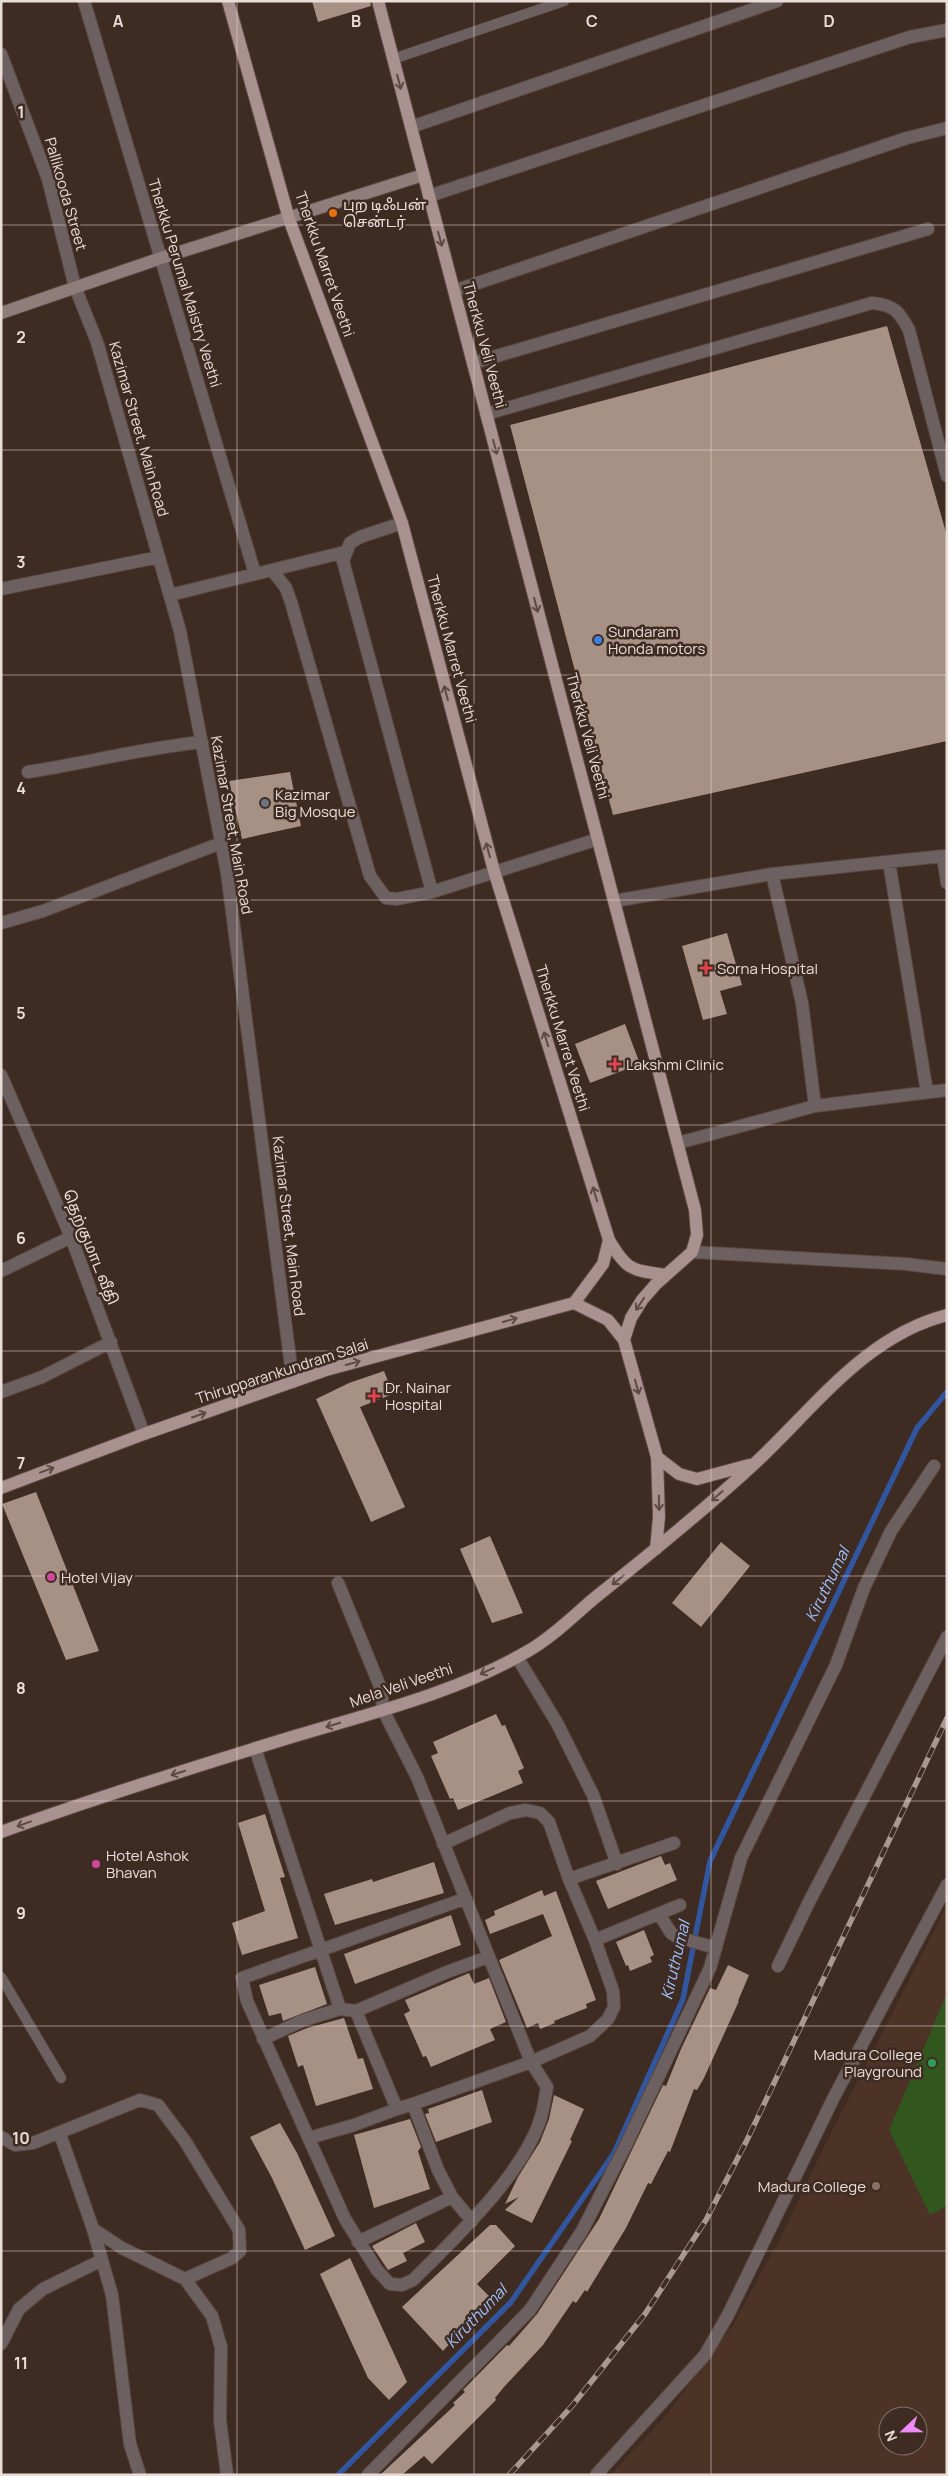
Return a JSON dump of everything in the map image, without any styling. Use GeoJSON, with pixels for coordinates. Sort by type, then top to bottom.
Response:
{"type":"FeatureCollection","features":[{"type":"Feature","properties":{"kind":"main road","name":"Therkku Marret Veethi"},"geometry":{"type":"LineString","coordinates":[[228,1],[290,219],[402,523],[494,872],[609,1240],[604,1264],[574,1303]]}},
{"type":"Feature","properties":{"kind":"main road","name":"Therkku Veli Veethi"},"geometry":{"type":"LineString","coordinates":[[378,1],[695,1210],[697,1235],[692,1252]]}},
{"type":"Feature","properties":{"kind":"main road"},"geometry":{"type":"LineString","coordinates":[[609,1240],[621,1261],[633,1269],[666,1275]]}},
{"type":"Feature","properties":{"kind":"main road"},"geometry":{"type":"LineString","coordinates":[[624,1340],[631,1318],[642,1300],[692,1252]]}},
{"type":"Feature","properties":{"kind":"main road","name":"Thirupparankundram Salai"},"geometry":{"type":"LineString","coordinates":[[1,1488],[144,1434],[326,1370],[574,1303]]}},
{"type":"Feature","properties":{"kind":"main road"},"geometry":{"type":"LineString","coordinates":[[574,1303],[608,1320],[624,1340],[657,1458],[659,1517],[656,1549]]}},
{"type":"Feature","properties":{"kind":"main road"},"geometry":{"type":"LineString","coordinates":[[657,1458],[679,1474],[697,1479],[754,1464],[842,1376],[890,1338],[911,1326],[947,1315]]}},
{"type":"Feature","properties":{"kind":"main road","name":"Mela Veli Veethi"},"geometry":{"type":"LineString","coordinates":[[1,1832],[255,1748],[383,1710],[464,1681],[517,1657],[531,1650],[656,1549],[754,1464]]}},
{"type":"Feature","properties":{"kind":"street","name":"Therkku Perumal Maistry Veethi"},"geometry":{"type":"LineString","coordinates":[[84,1],[255,574]]}},
{"type":"Feature","properties":{"kind":"street"},"geometry":{"type":"LineString","coordinates":[[411,127],[777,1]]}},
{"type":"Feature","properties":{"kind":"street"},"geometry":{"type":"LineString","coordinates":[[429,196],[910,37],[944,30]]}},
{"type":"Feature","properties":{"kind":"street","name":"Pallikooda Street"},"geometry":{"type":"LineString","coordinates":[[1,54],[48,179],[75,287]]}},
{"type":"Feature","properties":{"kind":"street"},"geometry":{"type":"LineString","coordinates":[[454,291],[907,138],[947,128]]}},
{"type":"Feature","properties":{"kind":"street"},"geometry":{"type":"LineString","coordinates":[[1,313],[161,258],[290,219],[423,175]]}},
{"type":"Feature","properties":{"kind":"street"},"geometry":{"type":"LineString","coordinates":[[473,363],[928,229]]}},
{"type":"Feature","properties":{"kind":"street","name":"Kazimar Street, Main Road"},"geometry":{"type":"LineString","coordinates":[[75,287],[97,342],[180,631],[221,843],[293,1382]]}},
{"type":"Feature","properties":{"kind":"street"},"geometry":{"type":"LineString","coordinates":[[486,414],[872,303],[889,305],[902,316],[908,330],[947,476]]}},
{"type":"Feature","properties":{"kind":"street"},"geometry":{"type":"LineString","coordinates":[[402,523],[360,537],[350,543],[343,561],[432,892]]}},
{"type":"Feature","properties":{"kind":"street"},"geometry":{"type":"LineString","coordinates":[[170,595],[345,552]]}},
{"type":"Feature","properties":{"kind":"street"},"geometry":{"type":"LineString","coordinates":[[1,590],[159,557]]}},
{"type":"Feature","properties":{"kind":"street"},"geometry":{"type":"LineString","coordinates":[[272,570],[286,588],[291,602],[370,876],[386,898],[398,899],[432,892],[598,839]]}},
{"type":"Feature","properties":{"kind":"street"},"geometry":{"type":"LineString","coordinates":[[28,772],[119,756],[144,749],[202,742]]}},
{"type":"Feature","properties":{"kind":"street"},"geometry":{"type":"LineString","coordinates":[[1,923],[42,911],[221,843]]}},
{"type":"Feature","properties":{"kind":"street"},"geometry":{"type":"LineString","coordinates":[[614,901],[772,874],[943,856],[947,883]]}},
{"type":"Feature","properties":{"kind":"street"},"geometry":{"type":"LineString","coordinates":[[889,862],[927,1092]]}},
{"type":"Feature","properties":{"kind":"street"},"geometry":{"type":"LineString","coordinates":[[772,874],[802,1003],[815,1106]]}},
{"type":"Feature","properties":{"kind":"street","name":"தெற்குமாட வீதி"},"geometry":{"type":"LineString","coordinates":[[1,1075],[71,1237],[144,1434]]}},
{"type":"Feature","properties":{"kind":"street"},"geometry":{"type":"LineString","coordinates":[[678,1143],[815,1106],[947,1090]]}},
{"type":"Feature","properties":{"kind":"street"},"geometry":{"type":"LineString","coordinates":[[1,1270],[71,1237]]}},
{"type":"Feature","properties":{"kind":"street"},"geometry":{"type":"LineString","coordinates":[[692,1252],[906,1264],[947,1269]]}},
{"type":"Feature","properties":{"kind":"street"},"geometry":{"type":"LineString","coordinates":[[1,1392],[42,1376],[111,1342]]}},
{"type":"Feature","properties":{"kind":"street"},"geometry":{"type":"LineString","coordinates":[[368,2475],[530,2310],[582,2230],[601,2196],[710,1968],[741,1858],[836,1665],[864,1588],[891,1531],[934,1466]]}},
{"type":"Feature","properties":{"kind":"street"},"geometry":{"type":"LineString","coordinates":[[338,1583],[381,1688],[383,1710],[417,1777],[442,1844],[531,2062],[547,2087],[541,2118],[523,2155],[472,2221],[413,2280],[402,2285],[390,2284],[358,2242],[344,2218],[247,2001],[242,1978],[464,1899]]}},
{"type":"Feature","properties":{"kind":"street"},"geometry":{"type":"LineString","coordinates":[[778,1966],[810,1900],[871,1786],[947,1636]]}},
{"type":"Feature","properties":{"kind":"street"},"geometry":{"type":"LineString","coordinates":[[517,1657],[557,1723],[589,1787],[617,1864]]}},
{"type":"Feature","properties":{"kind":"street"},"geometry":{"type":"LineString","coordinates":[[255,1748],[340,2009]]}},
{"type":"Feature","properties":{"kind":"street"},"geometry":{"type":"LineString","coordinates":[[308,2138],[354,2125],[531,2062],[590,2036],[608,2019],[614,2007],[613,1991],[596,1940],[569,1879],[549,1822],[540,1813],[526,1810],[510,1813],[442,1844]]}},
{"type":"Feature","properties":{"kind":"street"},"geometry":{"type":"LineString","coordinates":[[569,1879],[617,1864],[674,1842]]}},
{"type":"Feature","properties":{"kind":"street"},"geometry":{"type":"LineString","coordinates":[[596,2475],[705,2355],[728,2315],[834,2097],[947,1885]]}},
{"type":"Feature","properties":{"kind":"street"},"geometry":{"type":"LineString","coordinates":[[596,1940],[680,1905]]}},
{"type":"Feature","properties":{"kind":"street"},"geometry":{"type":"LineString","coordinates":[[659,1914],[677,1937],[716,1948]]}},
{"type":"Feature","properties":{"kind":"street"},"geometry":{"type":"LineString","coordinates":[[264,2039],[304,2020],[340,2009],[356,2011],[446,1972],[488,1957]]}},
{"type":"Feature","properties":{"kind":"street"},"geometry":{"type":"LineString","coordinates":[[356,2011],[397,2109]]}},
{"type":"Feature","properties":{"kind":"street"},"geometry":{"type":"LineString","coordinates":[[1,2136],[16,2145],[33,2143],[60,2134],[140,2100],[158,2105],[185,2141],[239,2230],[241,2240],[240,2251],[232,2258],[185,2279]]}},
{"type":"Feature","properties":{"kind":"street"},"geometry":{"type":"LineString","coordinates":[[413,2104],[438,2170],[452,2197],[472,2221]]}},
{"type":"Feature","properties":{"kind":"street"},"geometry":{"type":"LineString","coordinates":[[60,2134],[93,2229],[112,2295],[130,2444],[140,2475]]}},
{"type":"Feature","properties":{"kind":"street"},"geometry":{"type":"LineString","coordinates":[[358,2242],[452,2197]]}},
{"type":"Feature","properties":{"kind":"street"},"geometry":{"type":"LineString","coordinates":[[93,2229],[122,2248],[185,2279],[212,2316],[221,2347],[220,2420],[227,2475]]}},
{"type":"Feature","properties":{"kind":"street"},"geometry":{"type":"LineString","coordinates":[[1,2344],[19,2308],[44,2289],[102,2260]]}},
{"type":"Feature","properties":{"kind":"lane"},"geometry":{"type":"LineString","coordinates":[[393,59],[564,1]]}},
{"type":"Feature","properties":{"kind":"lane"},"geometry":{"type":"LineString","coordinates":[[1,1977],[61,2078]]}},
{"type":"Feature","properties":{"kind":"shaded area","name":"Madura College"},"geometry":{"type":"Polygon","coordinates":[[[947,1906],[947,2475],[610,2475],[664,2418],[733,2325],[782,2235],[829,2137],[947,1906]]]}},
{"type":"Feature","properties":{"kind":"green space","name":"Madura College Playground"},"geometry":{"type":"Polygon","coordinates":[[[947,1993],[947,2206],[930,2215],[889,2130],[947,1993]]]}},
{"type":"Feature","properties":{"kind":"building"},"geometry":{"type":"Polygon","coordinates":[[[312,1],[370,1],[371,6],[318,22],[312,1]]]}},
{"type":"Feature","properties":{"kind":"building"},"geometry":{"type":"Polygon","coordinates":[[[887,326],[947,536],[947,741],[613,815],[510,425],[887,326]]]}},
{"type":"Feature","properties":{"kind":"building","name":"Kazimar Big Mosque"},"geometry":{"type":"Polygon","coordinates":[[[290,772],[301,826],[242,839],[229,781],[290,772]]]}},
{"type":"Feature","properties":{"kind":"building"},"geometry":{"type":"Polygon","coordinates":[[[727,933],[742,985],[720,991],[727,1014],[703,1020],[682,946],[727,933]]]}},
{"type":"Feature","properties":{"kind":"building"},"geometry":{"type":"Polygon","coordinates":[[[625,1024],[640,1064],[590,1083],[575,1044],[625,1024]]]}},
{"type":"Feature","properties":{"kind":"building"},"geometry":{"type":"Polygon","coordinates":[[[384,1371],[393,1394],[360,1407],[405,1507],[371,1522],[316,1399],[349,1383],[384,1371]]]}},
{"type":"Feature","properties":{"kind":"building","name":"Hotel Vijay"},"geometry":{"type":"Polygon","coordinates":[[[36,1492],[99,1651],[66,1660],[2,1504],[36,1492]]]}},
{"type":"Feature","properties":{"kind":"building"},"geometry":{"type":"Polygon","coordinates":[[[490,1536],[523,1613],[492,1623],[460,1549],[490,1536]]]}},
{"type":"Feature","properties":{"kind":"building"},"geometry":{"type":"Polygon","coordinates":[[[721,1542],[750,1566],[701,1627],[672,1603],[721,1542]]]}},
{"type":"Feature","properties":{"kind":"building"},"geometry":{"type":"Polygon","coordinates":[[[496,1714],[502,1726],[505,1725],[524,1768],[518,1771],[523,1783],[458,1810],[453,1798],[450,1799],[431,1756],[438,1753],[433,1742],[496,1714]]]}},
{"type":"Feature","properties":{"kind":"building"},"geometry":{"type":"Polygon","coordinates":[[[265,1814],[285,1877],[280,1878],[298,1938],[242,1955],[232,1923],[265,1911],[238,1823],[265,1814]]]}},
{"type":"Feature","properties":{"kind":"building"},"geometry":{"type":"Polygon","coordinates":[[[661,1856],[665,1865],[670,1863],[677,1880],[608,1909],[596,1881],[661,1856]]]}},
{"type":"Feature","properties":{"kind":"building"},"geometry":{"type":"Polygon","coordinates":[[[434,1862],[444,1893],[335,1925],[324,1894],[372,1879],[373,1882],[434,1862]]]}},
{"type":"Feature","properties":{"kind":"building"},"geometry":{"type":"Polygon","coordinates":[[[542,1890],[544,1896],[556,1891],[596,2000],[586,2004],[587,2008],[554,2021],[555,2023],[540,2029],[538,2023],[527,2028],[499,1960],[552,1936],[543,1914],[490,1934],[485,1920],[495,1915],[494,1911],[542,1890]]]}},
{"type":"Feature","properties":{"kind":"building"},"geometry":{"type":"Polygon","coordinates":[[[451,1915],[461,1945],[355,1984],[344,1954],[451,1915]]]}},
{"type":"Feature","properties":{"kind":"building"},"geometry":{"type":"Polygon","coordinates":[[[644,1930],[654,1955],[650,1957],[652,1962],[630,1971],[616,1942],[644,1930]]]}},
{"type":"Feature","properties":{"kind":"building"},"geometry":{"type":"Polygon","coordinates":[[[728,1965],[749,1975],[739,2001],[704,2078],[697,2090],[694,2089],[670,2152],[668,2151],[651,2184],[648,2183],[626,2228],[587,2292],[585,2290],[576,2303],[573,2301],[543,2345],[504,2387],[495,2398],[496,2400],[432,2464],[424,2456],[402,2475],[380,2475],[455,2405],[453,2403],[465,2392],[463,2390],[507,2345],[509,2346],[537,2314],[599,2219],[663,2085],[666,2086],[710,1988],[716,1990],[728,1965]]]}},
{"type":"Feature","properties":{"kind":"building"},"geometry":{"type":"Polygon","coordinates":[[[315,1967],[327,2004],[283,2021],[281,2013],[269,2016],[259,1985],[315,1967]]]}},
{"type":"Feature","properties":{"kind":"building"},"geometry":{"type":"Polygon","coordinates":[[[469,1973],[474,1984],[489,1978],[506,2022],[490,2029],[495,2040],[431,2067],[426,2056],[423,2057],[404,2014],[410,2011],[405,2000],[469,1973]]]}},
{"type":"Feature","properties":{"kind":"building"},"geometry":{"type":"Polygon","coordinates":[[[344,2018],[358,2059],[363,2058],[373,2089],[316,2106],[303,2065],[298,2067],[288,2036],[307,2028],[344,2018]]]}},
{"type":"Feature","properties":{"kind":"building"},"geometry":{"type":"Polygon","coordinates":[[[482,2090],[492,2122],[436,2142],[425,2114],[429,2113],[428,2109],[482,2090]]]}},
{"type":"Feature","properties":{"kind":"building"},"geometry":{"type":"Polygon","coordinates":[[[554,2095],[584,2109],[570,2140],[572,2141],[532,2223],[505,2210],[519,2197],[505,2204],[518,2177],[540,2142],[549,2119],[554,2095]]]}},
{"type":"Feature","properties":{"kind":"building"},"geometry":{"type":"Polygon","coordinates":[[[410,2119],[421,2147],[418,2151],[430,2189],[374,2208],[354,2135],[410,2119]]]}},
{"type":"Feature","properties":{"kind":"building"},"geometry":{"type":"Polygon","coordinates":[[[280,2123],[297,2153],[335,2236],[305,2250],[272,2178],[250,2137],[280,2123]]]}},
{"type":"Feature","properties":{"kind":"building"},"geometry":{"type":"Polygon","coordinates":[[[416,2223],[425,2242],[403,2253],[407,2261],[388,2270],[372,2246],[416,2223]]]}},
{"type":"Feature","properties":{"kind":"building"},"geometry":{"type":"Polygon","coordinates":[[[490,2225],[496,2225],[515,2246],[477,2284],[491,2298],[443,2351],[402,2307],[490,2225]]]}},
{"type":"Feature","properties":{"kind":"building"},"geometry":{"type":"Polygon","coordinates":[[[350,2258],[407,2382],[389,2400],[368,2378],[320,2274],[350,2258]]]}},
{"type":"Feature","properties":{"kind":"waterway","name":"Kiruthumal"},"geometry":{"type":"LineString","coordinates":[[338,2475],[511,2302],[614,2153],[683,1999],[710,1861],[917,1428],[947,1392]]}},
{"type":"Feature","properties":{"kind":"railway"},"geometry":{"type":"LineString","coordinates":[[509,2475],[572,2406],[645,2314],[706,2220],[747,2140],[947,1718]]}},
{"type":"Feature","properties":{"kind":"place","name":"புற டிஃபன் சென்டர்"},"geometry":{"type":"Point","coordinates":[333,213]}},
{"type":"Feature","properties":{"kind":"place","name":"Sundaram Honda motors"},"geometry":{"type":"Point","coordinates":[598,640]}},
{"type":"Feature","properties":{"kind":"place","name":"Kazimar Big Mosque"},"geometry":{"type":"Point","coordinates":[265,803]}},
{"type":"Feature","properties":{"kind":"place","name":"Sorna Hospital"},"geometry":{"type":"Point","coordinates":[706,968]}},
{"type":"Feature","properties":{"kind":"place","name":"Lakshmi Clinic"},"geometry":{"type":"Point","coordinates":[615,1064]}},
{"type":"Feature","properties":{"kind":"place","name":"Dr. Nainar Hospital"},"geometry":{"type":"Point","coordinates":[374,1396]}},
{"type":"Feature","properties":{"kind":"place","name":"Hotel Vijay"},"geometry":{"type":"Point","coordinates":[51,1577]}},
{"type":"Feature","properties":{"kind":"place","name":"Hotel Ashok Bhavan"},"geometry":{"type":"Point","coordinates":[96,1864]}},
{"type":"Feature","properties":{"kind":"place","name":"Madura College Playground"},"geometry":{"type":"Point","coordinates":[932,2063]}},
{"type":"Feature","properties":{"kind":"place","name":"Madura College"},"geometry":{"type":"Point","coordinates":[876,2186]}}]}
